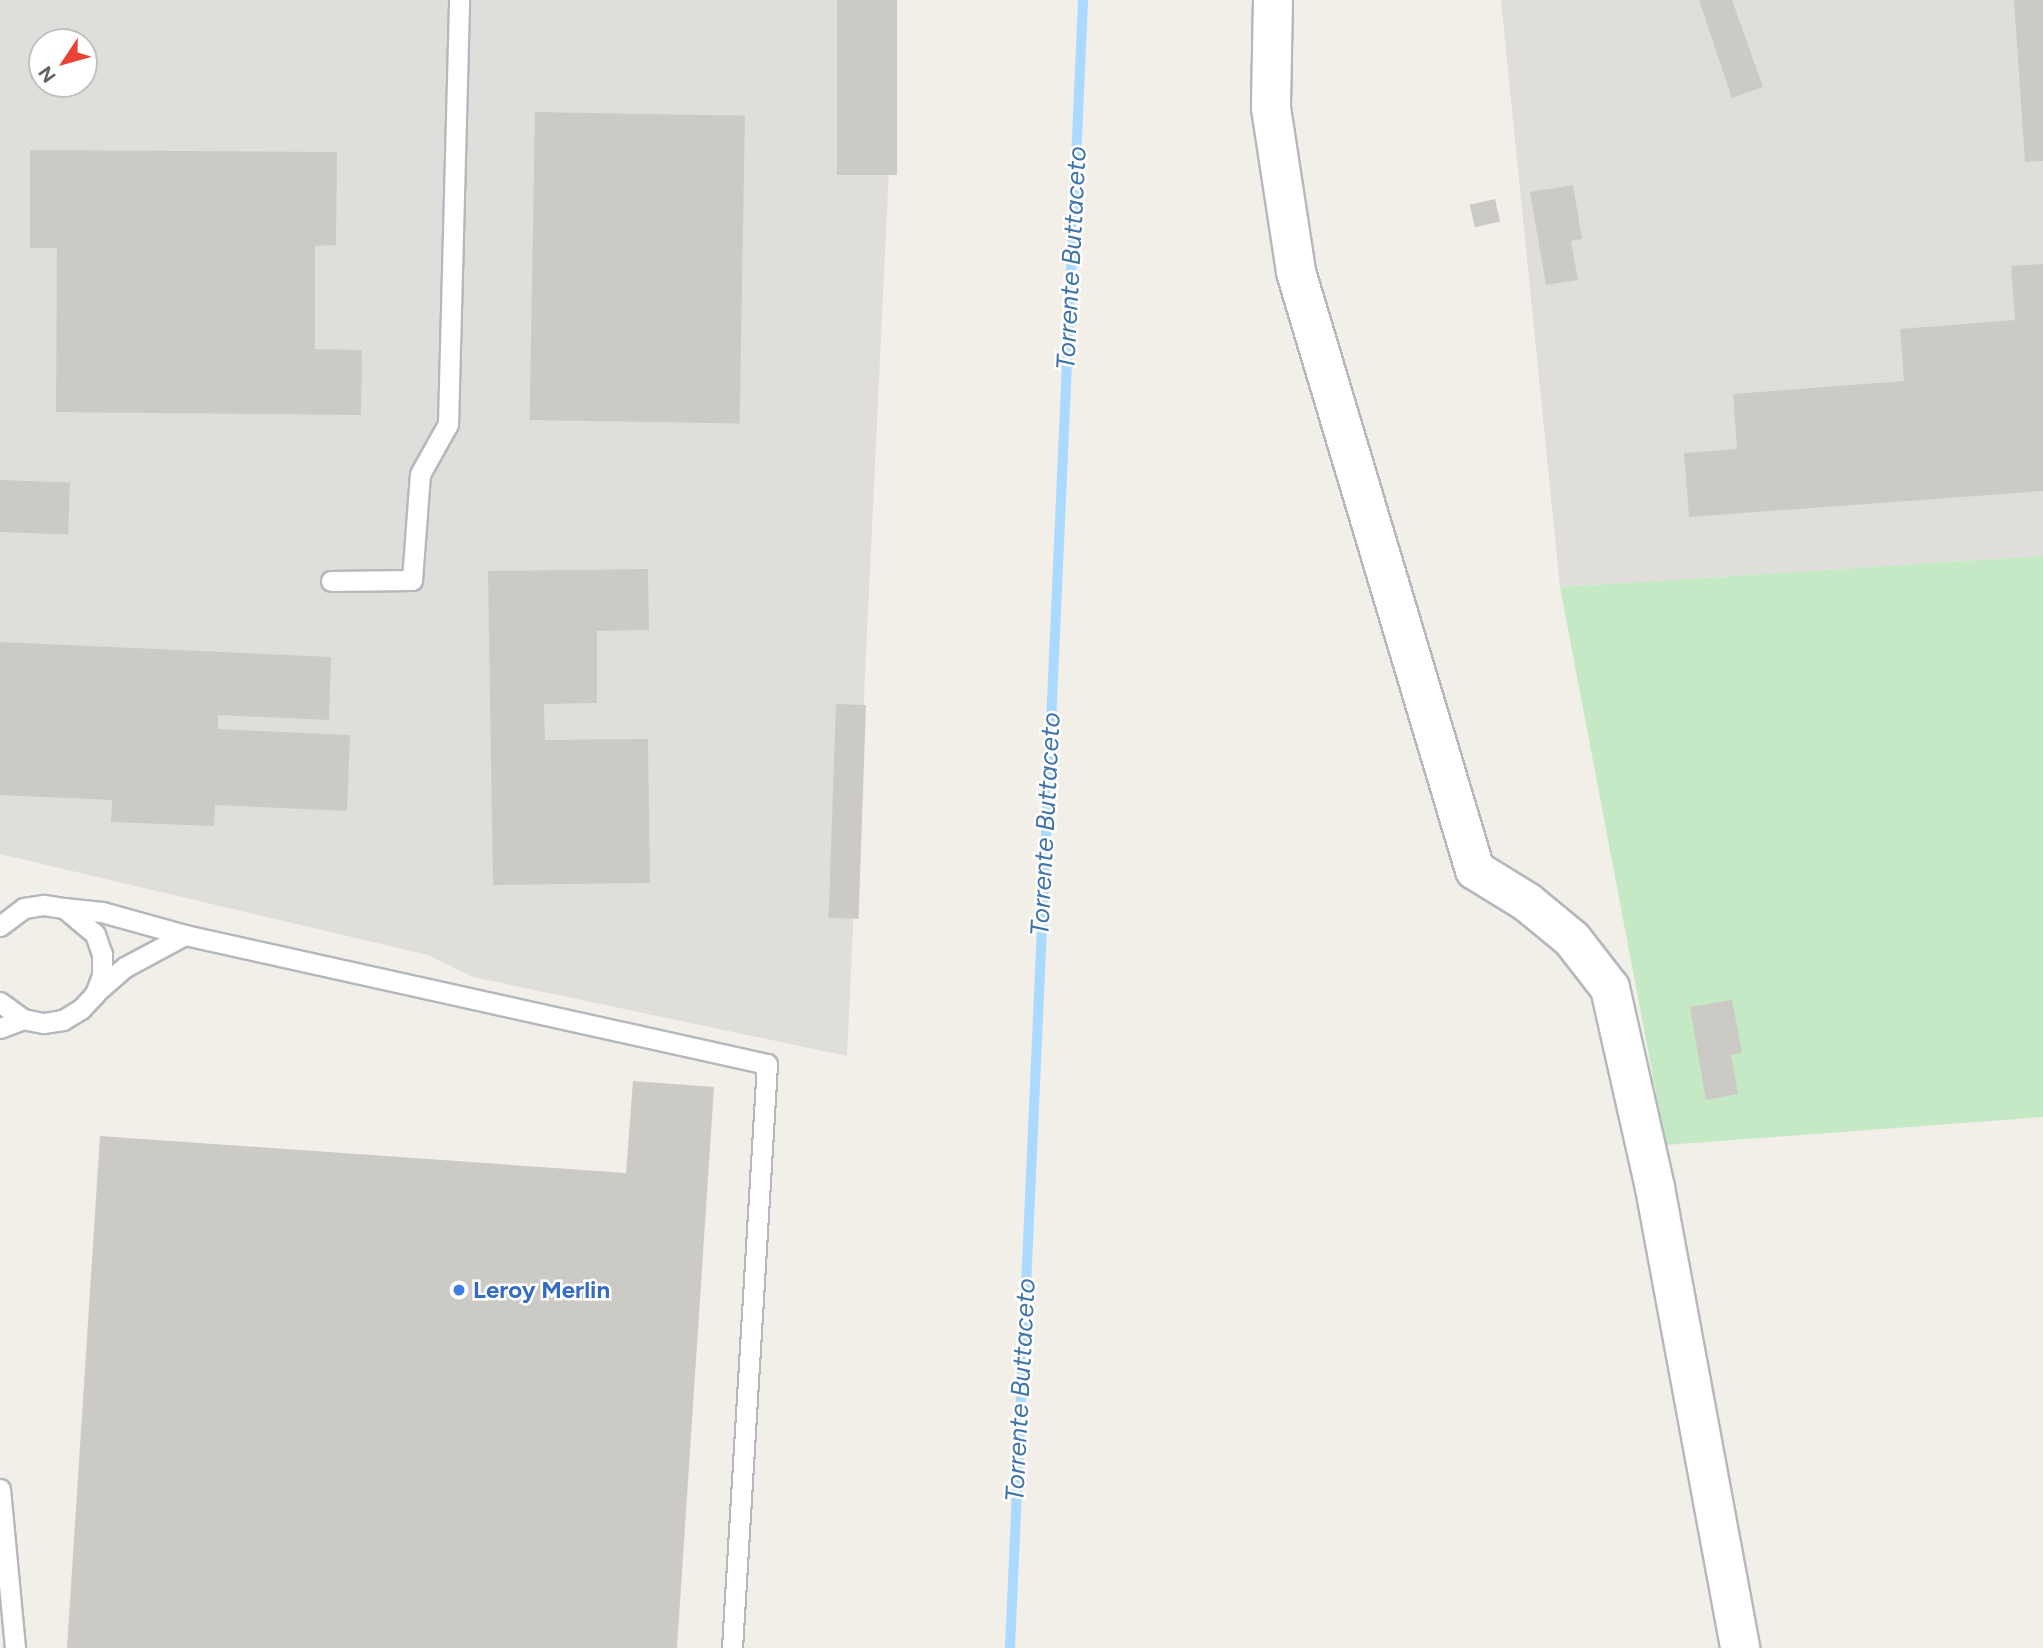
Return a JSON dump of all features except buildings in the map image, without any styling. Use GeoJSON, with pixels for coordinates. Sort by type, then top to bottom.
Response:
{"type":"FeatureCollection","features":[{"type":"Feature","properties":{"kind":"street"},"geometry":{"type":"LineString","coordinates":[[1273,0],[1271,108],[1296,272],[1475,870],[1527,902],[1572,939],[1609,988],[1655,1188],[1740,1648]]}},
{"type":"Feature","properties":{"kind":"lane"},"geometry":{"type":"LineString","coordinates":[[331,581],[412,580],[419,474],[448,424],[459,0]]}},
{"type":"Feature","properties":{"kind":"lane"},"geometry":{"type":"LineString","coordinates":[[0,926],[24,908],[102,912],[186,935],[767,1064],[732,1648]]}},
{"type":"Feature","properties":{"kind":"lane"},"geometry":{"type":"LineString","coordinates":[[64,908],[95,934],[102,954],[102,975],[94,994]]}},
{"type":"Feature","properties":{"kind":"lane"},"geometry":{"type":"LineString","coordinates":[[0,1002],[23,1019],[43,1023],[63,1020],[82,1009],[94,994],[125,967],[186,935]]}},
{"type":"Feature","properties":{"kind":"lane"},"geometry":{"type":"LineString","coordinates":[[0,1028],[23,1019]]}},
{"type":"Feature","properties":{"kind":"lane"},"geometry":{"type":"LineString","coordinates":[[0,1489],[15,1648]]}},
{"type":"Feature","properties":{"kind":"shaded area"},"geometry":{"type":"Polygon","coordinates":[[[0,0],[897,0],[847,1056],[473,977],[428,955],[0,854],[0,0]]]}},
{"type":"Feature","properties":{"kind":"shaded area"},"geometry":{"type":"Polygon","coordinates":[[[1501,0],[2043,0],[2043,556],[1560,587],[1501,0]]]}},
{"type":"Feature","properties":{"kind":"green space"},"geometry":{"type":"Polygon","coordinates":[[[2043,556],[2043,1117],[1666,1145],[1560,587],[2043,556]]]}},
{"type":"Feature","properties":{"kind":"waterway","name":"Torrente Buttaceto"},"geometry":{"type":"LineString","coordinates":[[1010,1648],[1083,0]]}},
{"type":"Feature","properties":{"kind":"place","name":"Leroy Merlin"},"geometry":{"type":"Point","coordinates":[459,1290]}}]}
